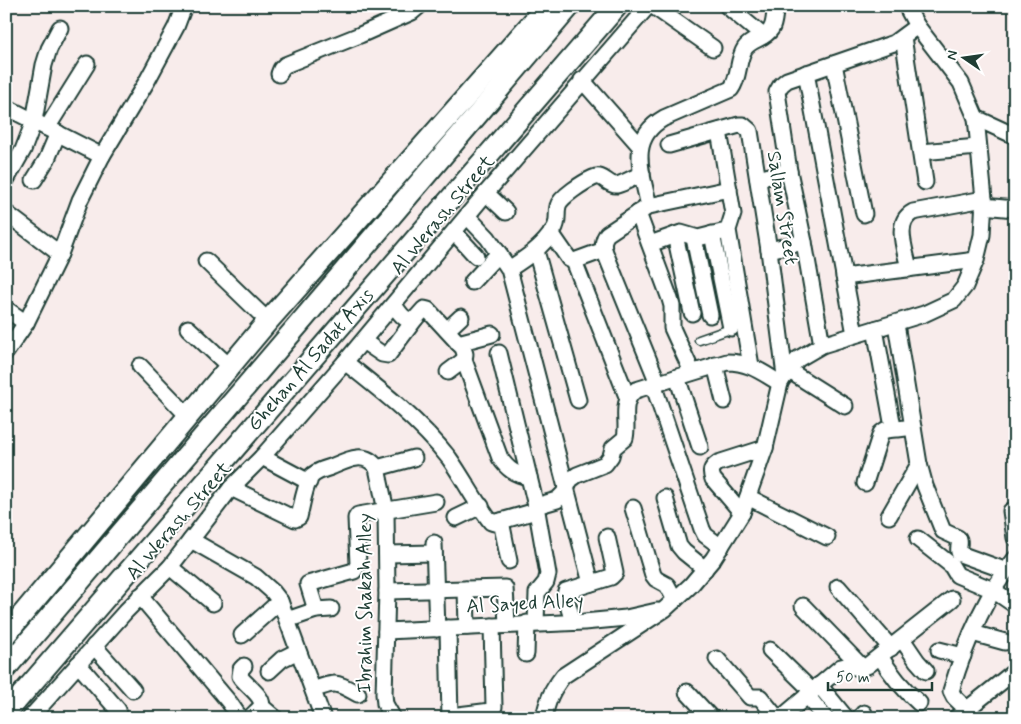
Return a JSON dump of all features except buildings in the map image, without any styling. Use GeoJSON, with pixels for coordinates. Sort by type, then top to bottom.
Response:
{"type":"FeatureCollection","features":[{"type":"Feature","properties":{"kind":"main road"},"geometry":{"type":"LineString","coordinates":[[6,634],[268,321],[547,6]]}},
{"type":"Feature","properties":{"kind":"main road","name":"Ghehan Al Sadat Axis"},"geometry":{"type":"LineString","coordinates":[[6,668],[570,6]]}},
{"type":"Feature","properties":{"kind":"main road","name":"Ghehan Al Sadat Axis"},"geometry":{"type":"LineString","coordinates":[[6,714],[616,6]]}},
{"type":"Feature","properties":{"kind":"main road"},"geometry":{"type":"LineString","coordinates":[[6,652],[44,624]]}},
{"type":"Feature","properties":{"kind":"street"},"geometry":{"type":"LineString","coordinates":[[6,352],[26,323],[60,254],[80,200],[102,156],[176,28],[184,6]]}},
{"type":"Feature","properties":{"kind":"street"},"geometry":{"type":"LineString","coordinates":[[280,74],[281,69],[285,65],[360,35],[412,12],[419,6]]}},
{"type":"Feature","properties":{"kind":"street","name":"Al Werash Street"},"geometry":{"type":"LineString","coordinates":[[30,718],[140,596],[170,567],[231,488],[262,457],[346,362],[466,216],[648,6]]}},
{"type":"Feature","properties":{"kind":"street"},"geometry":{"type":"LineString","coordinates":[[653,6],[713,48]]}},
{"type":"Feature","properties":{"kind":"street"},"geometry":{"type":"LineString","coordinates":[[727,6],[763,36]]}},
{"type":"Feature","properties":{"kind":"street"},"geometry":{"type":"LineString","coordinates":[[692,372],[672,328],[672,306],[650,244],[644,209],[639,156],[640,146],[655,123],[731,89],[745,48],[772,28],[776,6]]}},
{"type":"Feature","properties":{"kind":"street"},"geometry":{"type":"LineString","coordinates":[[544,718],[547,703],[553,689],[563,676],[670,604],[705,569],[721,547],[742,513],[765,448],[784,377],[798,359],[822,345],[924,314],[954,300],[965,286],[976,260],[982,236],[983,203],[976,118],[961,83],[917,26],[906,6]]}},
{"type":"Feature","properties":{"kind":"street"},"geometry":{"type":"LineString","coordinates":[[822,345],[804,242],[789,171],[778,92],[781,85],[787,80],[882,48],[903,37],[917,26]]}},
{"type":"Feature","properties":{"kind":"street"},"geometry":{"type":"LineString","coordinates":[[34,180],[47,159],[44,65],[49,49],[60,28]]}},
{"type":"Feature","properties":{"kind":"street"},"geometry":{"type":"LineString","coordinates":[[903,37],[925,182]]}},
{"type":"Feature","properties":{"kind":"street"},"geometry":{"type":"LineString","coordinates":[[6,180],[22,150],[46,127],[87,64]]}},
{"type":"Feature","properties":{"kind":"street"},"geometry":{"type":"LineString","coordinates":[[834,64],[864,214]]}},
{"type":"Feature","properties":{"kind":"street"},"geometry":{"type":"LineString","coordinates":[[806,73],[855,334]]}},
{"type":"Feature","properties":{"kind":"street"},"geometry":{"type":"LineString","coordinates":[[582,80],[640,146]]}},
{"type":"Feature","properties":{"kind":"street"},"geometry":{"type":"LineString","coordinates":[[6,107],[102,156]]}},
{"type":"Feature","properties":{"kind":"street"},"geometry":{"type":"LineString","coordinates":[[976,118],[1015,136]]}},
{"type":"Feature","properties":{"kind":"street","name":"Sallam Street"},"geometry":{"type":"LineString","coordinates":[[669,145],[743,125],[750,131],[769,250],[784,377]]}},
{"type":"Feature","properties":{"kind":"street"},"geometry":{"type":"LineString","coordinates":[[719,131],[733,214],[728,230],[738,326]]}},
{"type":"Feature","properties":{"kind":"street"},"geometry":{"type":"LineString","coordinates":[[921,152],[978,147]]}},
{"type":"Feature","properties":{"kind":"street"},"geometry":{"type":"LineString","coordinates":[[758,179],[789,171]]}},
{"type":"Feature","properties":{"kind":"street"},"geometry":{"type":"LineString","coordinates":[[509,269],[536,251],[551,233],[557,223],[560,201],[592,178],[604,178],[611,184],[617,185],[642,174]]}},
{"type":"Feature","properties":{"kind":"street"},"geometry":{"type":"LineString","coordinates":[[721,547],[705,535],[692,500],[656,384],[604,250],[603,243],[607,234],[644,209],[729,189]]}},
{"type":"Feature","properties":{"kind":"street"},"geometry":{"type":"LineString","coordinates":[[486,193],[506,212]]}},
{"type":"Feature","properties":{"kind":"street"},"geometry":{"type":"LineString","coordinates":[[909,269],[902,230],[902,222],[906,216],[913,212],[983,203],[1015,208]]}},
{"type":"Feature","properties":{"kind":"street"},"geometry":{"type":"LineString","coordinates":[[7,216],[60,254]]}},
{"type":"Feature","properties":{"kind":"street"},"geometry":{"type":"LineString","coordinates":[[466,216],[488,238],[509,269],[591,583]]}},
{"type":"Feature","properties":{"kind":"street"},"geometry":{"type":"LineString","coordinates":[[650,244],[675,235],[686,234],[694,238],[728,230]]}},
{"type":"Feature","properties":{"kind":"street"},"geometry":{"type":"LineString","coordinates":[[454,232],[476,256]]}},
{"type":"Feature","properties":{"kind":"street"},"geometry":{"type":"LineString","coordinates":[[551,233],[569,259],[574,261],[628,399]]}},
{"type":"Feature","properties":{"kind":"street"},"geometry":{"type":"LineString","coordinates":[[712,234],[751,366]]}},
{"type":"Feature","properties":{"kind":"street"},"geometry":{"type":"LineString","coordinates":[[675,235],[692,313]]}},
{"type":"Feature","properties":{"kind":"street"},"geometry":{"type":"LineString","coordinates":[[694,238],[710,315]]}},
{"type":"Feature","properties":{"kind":"street"},"geometry":{"type":"LineString","coordinates":[[769,250],[804,242]]}},
{"type":"Feature","properties":{"kind":"street"},"geometry":{"type":"LineString","coordinates":[[574,261],[604,250]]}},
{"type":"Feature","properties":{"kind":"street"},"geometry":{"type":"LineString","coordinates":[[536,251],[578,400]]}},
{"type":"Feature","properties":{"kind":"street"},"geometry":{"type":"LineString","coordinates":[[472,282],[499,253]]}},
{"type":"Feature","properties":{"kind":"street"},"geometry":{"type":"LineString","coordinates":[[844,277],[976,260]]}},
{"type":"Feature","properties":{"kind":"street"},"geometry":{"type":"LineString","coordinates":[[206,261],[268,321]]}},
{"type":"Feature","properties":{"kind":"street"},"geometry":{"type":"LineString","coordinates":[[394,305],[404,318],[408,320],[415,319]]}},
{"type":"Feature","properties":{"kind":"street"},"geometry":{"type":"LineString","coordinates":[[6,309],[26,323]]}},
{"type":"Feature","properties":{"kind":"street"},"geometry":{"type":"LineString","coordinates":[[363,341],[382,354],[388,355],[422,310],[426,309],[463,348],[464,360],[500,458],[507,468],[517,475],[528,477]]}},
{"type":"Feature","properties":{"kind":"street"},"geometry":{"type":"LineString","coordinates":[[447,330],[461,317]]}},
{"type":"Feature","properties":{"kind":"street"},"geometry":{"type":"LineString","coordinates":[[896,324],[919,464],[933,508],[943,531],[960,540],[958,552],[960,554],[1011,565],[993,590],[972,633],[951,691],[966,715],[1012,679]]}},
{"type":"Feature","properties":{"kind":"street"},"geometry":{"type":"LineString","coordinates":[[188,328],[230,367]]}},
{"type":"Feature","properties":{"kind":"street"},"geometry":{"type":"LineString","coordinates":[[874,329],[895,429]]}},
{"type":"Feature","properties":{"kind":"street"},"geometry":{"type":"LineString","coordinates":[[458,342],[492,334]]}},
{"type":"Feature","properties":{"kind":"street"},"geometry":{"type":"LineString","coordinates":[[499,353],[536,508],[548,574],[546,582],[537,593],[526,654]]}},
{"type":"Feature","properties":{"kind":"street"},"geometry":{"type":"LineString","coordinates":[[448,372],[464,360]]}},
{"type":"Feature","properties":{"kind":"street"},"geometry":{"type":"LineString","coordinates":[[346,362],[402,408],[426,432],[463,477],[480,506],[491,522],[494,523],[557,500],[564,493],[570,480],[577,475],[605,464],[611,456],[613,448],[625,438],[626,407],[630,394],[636,390],[715,365],[739,362],[784,377],[845,406]]}},
{"type":"Feature","properties":{"kind":"street"},"geometry":{"type":"LineString","coordinates":[[715,365],[724,402]]}},
{"type":"Feature","properties":{"kind":"street"},"geometry":{"type":"LineString","coordinates":[[140,366],[188,416]]}},
{"type":"Feature","properties":{"kind":"street"},"geometry":{"type":"LineString","coordinates":[[677,377],[700,447]]}},
{"type":"Feature","properties":{"kind":"street"},"geometry":{"type":"LineString","coordinates":[[865,484],[881,433],[885,430],[913,427]]}},
{"type":"Feature","properties":{"kind":"street"},"geometry":{"type":"LineString","coordinates":[[742,513],[713,479],[710,473],[712,467],[718,463],[765,448]]}},
{"type":"Feature","properties":{"kind":"street"},"geometry":{"type":"LineString","coordinates":[[262,457],[309,482]]}},
{"type":"Feature","properties":{"kind":"street"},"geometry":{"type":"LineString","coordinates":[[231,488],[294,519],[299,517],[309,482],[314,474],[352,458],[370,460],[377,468],[414,458]]}},
{"type":"Feature","properties":{"kind":"street"},"geometry":{"type":"LineString","coordinates":[[889,516],[919,464]]}},
{"type":"Feature","properties":{"kind":"street","name":"Ibrahim Shakah Alley"},"geometry":{"type":"LineString","coordinates":[[377,468],[386,511],[388,592],[384,694],[385,704],[393,718]]}},
{"type":"Feature","properties":{"kind":"street"},"geometry":{"type":"LineString","coordinates":[[748,497],[827,537]]}},
{"type":"Feature","properties":{"kind":"street"},"geometry":{"type":"LineString","coordinates":[[692,500],[667,504],[679,546],[705,569]]}},
{"type":"Feature","properties":{"kind":"street"},"geometry":{"type":"LineString","coordinates":[[287,620],[323,610],[308,587],[310,583],[356,569],[358,563],[357,517],[359,514],[436,502]]}},
{"type":"Feature","properties":{"kind":"street"},"geometry":{"type":"LineString","coordinates":[[456,518],[480,506]]}},
{"type":"Feature","properties":{"kind":"street"},"geometry":{"type":"LineString","coordinates":[[633,508],[652,575],[667,585],[670,604]]}},
{"type":"Feature","properties":{"kind":"street"},"geometry":{"type":"LineString","coordinates":[[1011,511],[1015,538]]}},
{"type":"Feature","properties":{"kind":"street"},"geometry":{"type":"LineString","coordinates":[[501,521],[509,561]]}},
{"type":"Feature","properties":{"kind":"street"},"geometry":{"type":"LineString","coordinates":[[573,622],[565,593],[568,590],[611,578],[615,573],[607,537]]}},
{"type":"Feature","properties":{"kind":"street"},"geometry":{"type":"LineString","coordinates":[[918,539],[951,565],[957,575],[993,590],[1012,603]]}},
{"type":"Feature","properties":{"kind":"street"},"geometry":{"type":"LineString","coordinates":[[191,540],[265,584],[280,601],[323,718]]}},
{"type":"Feature","properties":{"kind":"street"},"geometry":{"type":"LineString","coordinates":[[387,554],[434,548],[436,591],[442,628],[450,717],[491,711],[494,707],[499,625],[505,588],[436,591],[388,592]]}},
{"type":"Feature","properties":{"kind":"street"},"geometry":{"type":"LineString","coordinates":[[170,567],[213,603]]}},
{"type":"Feature","properties":{"kind":"street"},"geometry":{"type":"LineString","coordinates":[[838,588],[891,648],[900,684],[919,703]]}},
{"type":"Feature","properties":{"kind":"street"},"geometry":{"type":"LineString","coordinates":[[466,589],[467,627]]}},
{"type":"Feature","properties":{"kind":"street"},"geometry":{"type":"LineString","coordinates":[[140,596],[240,718]]}},
{"type":"Feature","properties":{"kind":"street"},"geometry":{"type":"LineString","coordinates":[[789,715],[813,690],[841,667],[845,665],[863,668],[952,599]]}},
{"type":"Feature","properties":{"kind":"street"},"geometry":{"type":"LineString","coordinates":[[242,635],[280,601]]}},
{"type":"Feature","properties":{"kind":"street","name":"Al Sayed Alley"},"geometry":{"type":"LineString","coordinates":[[386,631],[626,618],[670,604]]}},
{"type":"Feature","properties":{"kind":"street"},"geometry":{"type":"LineString","coordinates":[[803,606],[863,668]]}},
{"type":"Feature","properties":{"kind":"street"},"geometry":{"type":"LineString","coordinates":[[972,633],[1006,642]]}},
{"type":"Feature","properties":{"kind":"street"},"geometry":{"type":"LineString","coordinates":[[94,646],[133,690]]}},
{"type":"Feature","properties":{"kind":"street"},"geometry":{"type":"LineString","coordinates":[[891,648],[913,656],[926,671]]}},
{"type":"Feature","properties":{"kind":"street"},"geometry":{"type":"LineString","coordinates":[[770,650],[846,718]]}},
{"type":"Feature","properties":{"kind":"street"},"geometry":{"type":"LineString","coordinates":[[939,650],[963,656]]}},
{"type":"Feature","properties":{"kind":"street"},"geometry":{"type":"LineString","coordinates":[[269,671],[282,659],[298,651]]}},
{"type":"Feature","properties":{"kind":"street"},"geometry":{"type":"LineString","coordinates":[[716,659],[750,697],[760,697],[777,718]]}},
{"type":"Feature","properties":{"kind":"street"},"geometry":{"type":"LineString","coordinates":[[78,664],[118,710]]}},
{"type":"Feature","properties":{"kind":"street"},"geometry":{"type":"LineString","coordinates":[[244,666],[240,676],[261,700],[261,706],[250,718]]}},
{"type":"Feature","properties":{"kind":"street"},"geometry":{"type":"LineString","coordinates":[[312,690],[332,683],[358,694]]}},
{"type":"Feature","properties":{"kind":"street"},"geometry":{"type":"LineString","coordinates":[[228,702],[248,686]]}},
{"type":"Feature","properties":{"kind":"street"},"geometry":{"type":"LineString","coordinates":[[813,690],[825,718]]}},
{"type":"Feature","properties":{"kind":"street"},"geometry":{"type":"LineString","coordinates":[[687,692],[711,718]]}},
{"type":"Feature","properties":{"kind":"street"},"geometry":{"type":"LineString","coordinates":[[261,706],[275,718]]}},
{"type":"Feature","properties":{"kind":"lane"},"geometry":{"type":"LineString","coordinates":[[698,340],[738,326]]}}]}
